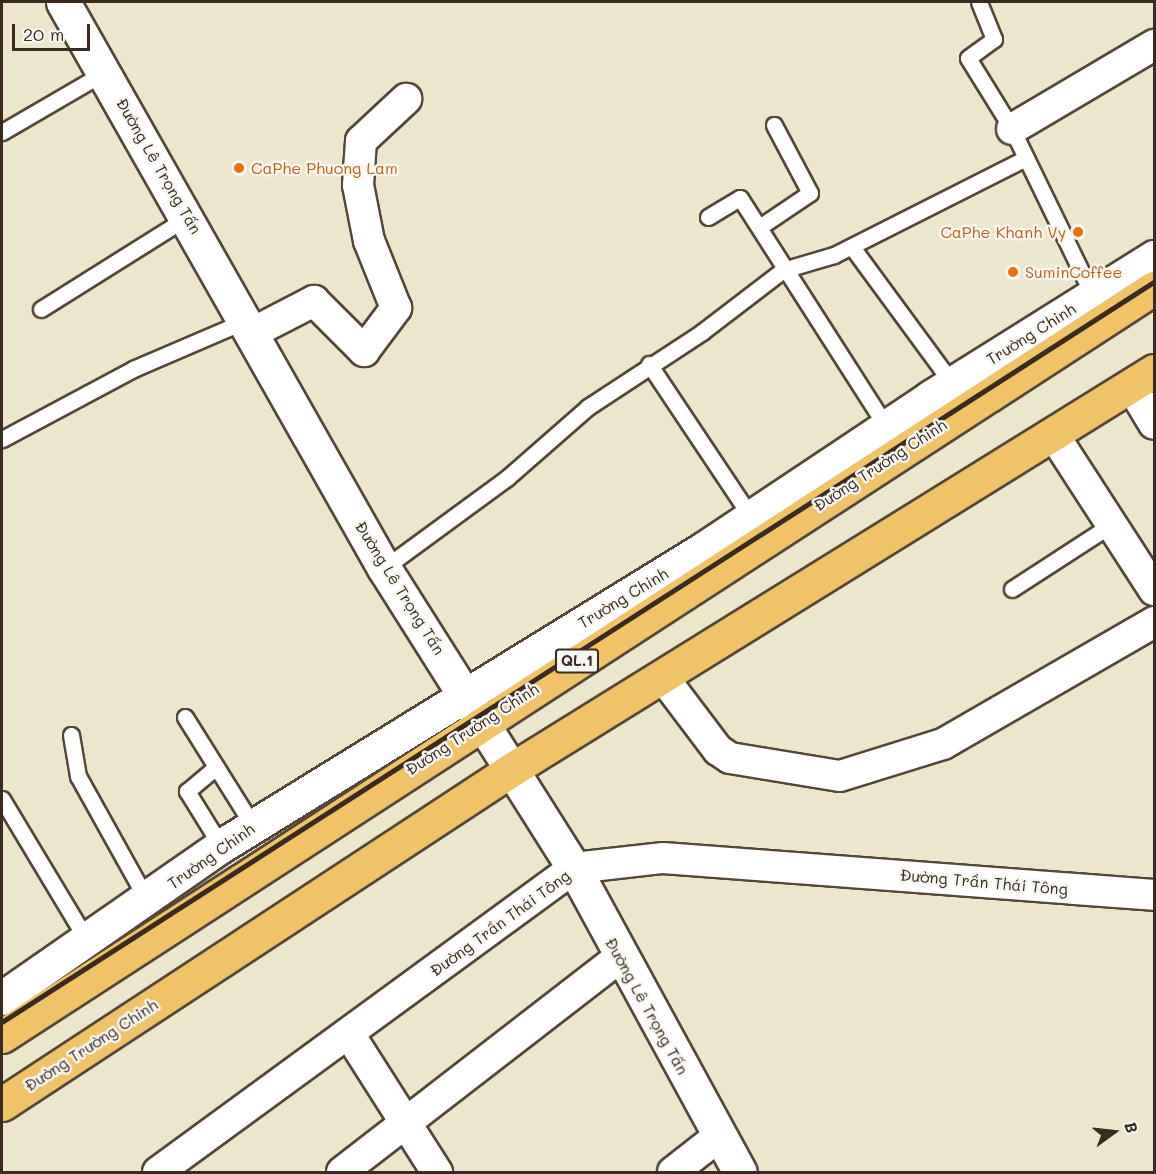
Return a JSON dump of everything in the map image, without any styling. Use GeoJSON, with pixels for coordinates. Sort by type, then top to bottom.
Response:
{"type":"FeatureCollection","features":[{"type":"Feature","properties":{"kind":"highway","name":"Đường Trường Chinh"},"geometry":{"type":"LineString","coordinates":[[2,1036],[1155,288]]}},
{"type":"Feature","properties":{"kind":"highway","name":"Đường Trường Chinh"},"geometry":{"type":"LineString","coordinates":[[2,1104],[514,768],[1143,379]]}},
{"type":"Feature","properties":{"kind":"street","name":"Đường Lê Trọng Tấn"},"geometry":{"type":"LineString","coordinates":[[63,2],[189,216],[384,568],[486,720],[574,868],[619,957],[740,1173]]}},
{"type":"Feature","properties":{"kind":"street"},"geometry":{"type":"LineString","coordinates":[[1012,129],[1155,45]]}},
{"type":"Feature","properties":{"kind":"street"},"geometry":{"type":"LineString","coordinates":[[249,327],[314,301],[364,351],[396,308],[369,241],[358,185],[361,141],[406,99]]}},
{"type":"Feature","properties":{"kind":"street","name":"Trường Chinh"},"geometry":{"type":"LineString","coordinates":[[2,999],[148,902],[221,846],[751,517],[952,383],[1155,258]]}},
{"type":"Feature","properties":{"kind":"street"},"geometry":{"type":"LineString","coordinates":[[1143,379],[1155,423]]}},
{"type":"Feature","properties":{"kind":"street"},"geometry":{"type":"LineString","coordinates":[[1053,434],[1155,590]]}},
{"type":"Feature","properties":{"kind":"street"},"geometry":{"type":"LineString","coordinates":[[662,676],[718,750],[730,758],[840,776],[943,744],[1155,622]]}},
{"type":"Feature","properties":{"kind":"street","name":"Đường Trần Thái Tông"},"geometry":{"type":"LineString","coordinates":[[170,1169],[574,868],[663,858],[1155,895]]}},
{"type":"Feature","properties":{"kind":"street"},"geometry":{"type":"LineString","coordinates":[[342,1173],[406,1127],[619,957]]}},
{"type":"Feature","properties":{"kind":"street"},"geometry":{"type":"LineString","coordinates":[[349,1034],[437,1173]]}},
{"type":"Feature","properties":{"kind":"street"},"geometry":{"type":"LineString","coordinates":[[674,1173],[719,1136]]}},
{"type":"Feature","properties":{"kind":"lane"},"geometry":{"type":"LineString","coordinates":[[980,2],[994,39],[968,58],[1012,129],[1093,296]]}},
{"type":"Feature","properties":{"kind":"lane"},"geometry":{"type":"LineString","coordinates":[[2,132],[105,72]]}},
{"type":"Feature","properties":{"kind":"lane"},"geometry":{"type":"LineString","coordinates":[[761,226],[810,193],[774,125]]}},
{"type":"Feature","properties":{"kind":"lane"},"geometry":{"type":"LineString","coordinates":[[384,568],[649,364],[702,332],[783,270],[852,247],[1026,158]]}},
{"type":"Feature","properties":{"kind":"lane"},"geometry":{"type":"LineString","coordinates":[[708,217],[740,198],[761,226],[783,270],[886,426]]}},
{"type":"Feature","properties":{"kind":"lane"},"geometry":{"type":"LineString","coordinates":[[41,309],[189,216]]}},
{"type":"Feature","properties":{"kind":"lane"},"geometry":{"type":"LineString","coordinates":[[852,247],[952,383]]}},
{"type":"Feature","properties":{"kind":"lane"},"geometry":{"type":"LineString","coordinates":[[2,439],[133,369],[249,327]]}},
{"type":"Feature","properties":{"kind":"lane"},"geometry":{"type":"LineString","coordinates":[[649,364],[751,517]]}},
{"type":"Feature","properties":{"kind":"lane"},"geometry":{"type":"LineString","coordinates":[[1012,589],[1112,524]]}},
{"type":"Feature","properties":{"kind":"lane"},"geometry":{"type":"LineString","coordinates":[[185,717],[253,826]]}},
{"type":"Feature","properties":{"kind":"lane"},"geometry":{"type":"LineString","coordinates":[[71,735],[78,776],[148,902]]}},
{"type":"Feature","properties":{"kind":"lane"},"geometry":{"type":"LineString","coordinates":[[216,767],[188,791],[221,846]]}},
{"type":"Feature","properties":{"kind":"lane"},"geometry":{"type":"LineString","coordinates":[[2,799],[88,942]]}},
{"type":"Feature","properties":{"kind":"railway"},"geometry":{"type":"LineString","coordinates":[[2,1022],[1154,282]]}},
{"type":"Feature","properties":{"kind":"place","name":"CaPhe Phuong Lam"},"geometry":{"type":"Point","coordinates":[239,168]}},
{"type":"Feature","properties":{"kind":"place","name":"CaPhe Khanh Vy"},"geometry":{"type":"Point","coordinates":[1078,232]}},
{"type":"Feature","properties":{"kind":"place","name":"SuminCoffee"},"geometry":{"type":"Point","coordinates":[1013,272]}}]}
